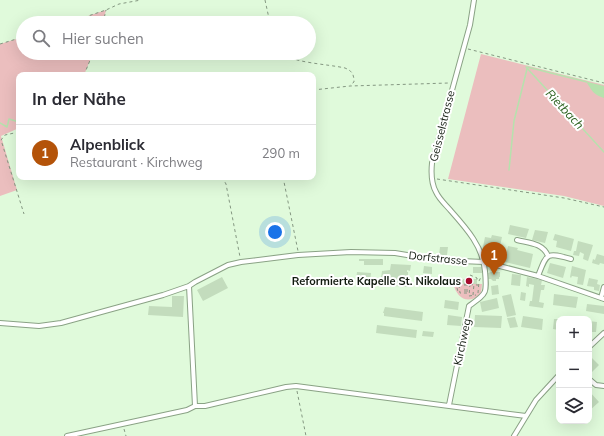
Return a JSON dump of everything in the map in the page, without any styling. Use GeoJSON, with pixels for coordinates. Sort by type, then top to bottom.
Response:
{"type":"FeatureCollection","features":[{"type":"Feature","properties":{"kind":"street","name":"Geisselstrasse"},"geometry":{"type":"LineString","coordinates":[[474,0],[470,25],[432,162],[432,178],[436,193],[475,241],[484,262]]}},
{"type":"Feature","properties":{"kind":"street"},"geometry":{"type":"LineString","coordinates":[[517,240],[544,248],[548,256]]}},
{"type":"Feature","properties":{"kind":"street","name":"Dorfstrasse"},"geometry":{"type":"LineString","coordinates":[[0,324],[39,326],[61,323],[163,295],[189,286],[228,265],[298,255],[339,253],[383,252],[455,262],[484,262],[538,276],[602,299]]}},
{"type":"Feature","properties":{"kind":"street"},"geometry":{"type":"LineString","coordinates":[[538,276],[545,259],[548,256],[556,255],[571,259]]}},
{"type":"Feature","properties":{"kind":"street","name":"Kirchweg"},"geometry":{"type":"LineString","coordinates":[[449,405],[469,306],[482,297],[486,291],[487,286],[484,262]]}},
{"type":"Feature","properties":{"kind":"street"},"geometry":{"type":"LineString","coordinates":[[189,286],[195,406]]}},
{"type":"Feature","properties":{"kind":"street"},"geometry":{"type":"LineString","coordinates":[[602,299],[604,287]]}},
{"type":"Feature","properties":{"kind":"street"},"geometry":{"type":"LineString","coordinates":[[592,343],[604,333]]}},
{"type":"Feature","properties":{"kind":"street"},"geometry":{"type":"LineString","coordinates":[[514,436],[536,400],[556,378]]}},
{"type":"Feature","properties":{"kind":"street"},"geometry":{"type":"LineString","coordinates":[[592,382],[596,385],[604,386]]}},
{"type":"Feature","properties":{"kind":"street"},"geometry":{"type":"LineString","coordinates":[[67,436],[187,410],[195,406],[204,406],[296,386],[526,416]]}},
{"type":"Feature","properties":{"kind":"path"},"geometry":{"type":"LineString","coordinates":[[88,16],[119,4],[141,0]]}},
{"type":"Feature","properties":{"kind":"path"},"geometry":{"type":"LineString","coordinates":[[265,0],[268,16]]}},
{"type":"Feature","properties":{"kind":"path"},"geometry":{"type":"LineString","coordinates":[[105,16],[106,10]]}},
{"type":"Feature","properties":{"kind":"path"},"geometry":{"type":"LineString","coordinates":[[0,44],[16,39]]}},
{"type":"Feature","properties":{"kind":"path"},"geometry":{"type":"LineString","coordinates":[[464,48],[604,83]]}},
{"type":"Feature","properties":{"kind":"path"},"geometry":{"type":"LineString","coordinates":[[85,72],[90,60]]}},
{"type":"Feature","properties":{"kind":"path"},"geometry":{"type":"LineString","coordinates":[[301,60],[345,68],[351,71],[354,76],[354,82],[350,86]]}},
{"type":"Feature","properties":{"kind":"path"},"geometry":{"type":"LineString","coordinates":[[316,90],[350,86],[453,83]]}},
{"type":"Feature","properties":{"kind":"path"},"geometry":{"type":"LineString","coordinates":[[16,133],[5,135],[1,140],[24,214]]}},
{"type":"Feature","properties":{"kind":"path"},"geometry":{"type":"LineString","coordinates":[[432,178],[564,198],[604,207]]}},
{"type":"Feature","properties":{"kind":"path"},"geometry":{"type":"LineString","coordinates":[[224,180],[226,184],[241,262]]}},
{"type":"Feature","properties":{"kind":"path"},"geometry":{"type":"LineString","coordinates":[[284,180],[298,255]]}},
{"type":"Feature","properties":{"kind":"path"},"geometry":{"type":"LineString","coordinates":[[470,275],[477,278],[479,284],[478,293],[473,296]]}},
{"type":"Feature","properties":{"kind":"path"},"geometry":{"type":"LineString","coordinates":[[459,277],[458,292],[460,294],[467,293],[469,296],[473,296]]}},
{"type":"Feature","properties":{"kind":"path"},"geometry":{"type":"LineString","coordinates":[[459,284],[479,284]]}},
{"type":"Feature","properties":{"kind":"path"},"geometry":{"type":"LineString","coordinates":[[466,284],[467,293]]}},
{"type":"Feature","properties":{"kind":"path"},"geometry":{"type":"LineString","coordinates":[[467,293],[470,284]]}},
{"type":"Feature","properties":{"kind":"path"},"geometry":{"type":"LineString","coordinates":[[473,296],[474,284]]}},
{"type":"Feature","properties":{"kind":"path"},"geometry":{"type":"LineString","coordinates":[[296,386],[306,436]]}},
{"type":"Feature","properties":{"kind":"path"},"geometry":{"type":"LineString","coordinates":[[123,425],[126,436]]}},
{"type":"Feature","properties":{"kind":"shaded area"},"geometry":{"type":"Polygon","coordinates":[[[106,10],[105,16],[88,16],[106,10]]]}},
{"type":"Feature","properties":{"kind":"shaded area"},"geometry":{"type":"Polygon","coordinates":[[[16,39],[16,60],[90,60],[85,72],[16,72],[16,129],[1,136],[17,190],[0,196],[0,44],[16,39]]]}},
{"type":"Feature","properties":{"kind":"shaded area"},"geometry":{"type":"Polygon","coordinates":[[[481,54],[604,85],[604,206],[564,196],[448,179],[481,54]]]}},
{"type":"Feature","properties":{"kind":"shaded area"},"geometry":{"type":"Polygon","coordinates":[[[587,83],[604,86],[604,98],[598,96],[590,88],[587,83]]]}},
{"type":"Feature","properties":{"kind":"shaded area"},"geometry":{"type":"Polygon","coordinates":[[[453,283],[482,284],[481,294],[472,299],[464,299],[457,293],[453,283]]]}},
{"type":"Feature","properties":{"kind":"building"},"geometry":{"type":"Polygon","coordinates":[[[510,225],[529,229],[526,238],[508,234],[510,225]]]}},
{"type":"Feature","properties":{"kind":"building"},"geometry":{"type":"Polygon","coordinates":[[[535,230],[548,232],[545,243],[532,240],[535,230]]]}},
{"type":"Feature","properties":{"kind":"building"},"geometry":{"type":"Polygon","coordinates":[[[555,234],[574,239],[571,251],[556,247],[557,241],[553,240],[555,234]]]}},
{"type":"Feature","properties":{"kind":"building"},"geometry":{"type":"Polygon","coordinates":[[[492,235],[502,237],[500,246],[490,244],[489,248],[483,247],[485,237],[491,238],[492,235]]]}},
{"type":"Feature","properties":{"kind":"building"},"geometry":{"type":"Polygon","coordinates":[[[578,241],[593,245],[588,261],[583,259],[584,254],[580,252],[579,256],[573,255],[574,251],[576,251],[578,241]]]}},
{"type":"Feature","properties":{"kind":"building"},"geometry":{"type":"Polygon","coordinates":[[[508,246],[533,254],[530,268],[505,262],[508,246]]]}},
{"type":"Feature","properties":{"kind":"building"},"geometry":{"type":"Polygon","coordinates":[[[440,247],[448,247],[447,255],[439,255],[440,247]]]}},
{"type":"Feature","properties":{"kind":"building"},"geometry":{"type":"Polygon","coordinates":[[[493,251],[499,253],[498,259],[491,258],[493,251]]]}},
{"type":"Feature","properties":{"kind":"building"},"geometry":{"type":"Polygon","coordinates":[[[597,254],[604,256],[604,264],[600,263],[599,265],[592,263],[597,254]]]}},
{"type":"Feature","properties":{"kind":"building"},"geometry":{"type":"Polygon","coordinates":[[[359,259],[383,259],[383,265],[364,265],[364,261],[359,261],[359,259]]]}},
{"type":"Feature","properties":{"kind":"building"},"geometry":{"type":"Polygon","coordinates":[[[550,263],[566,267],[563,278],[547,273],[550,263]]]}},
{"type":"Feature","properties":{"kind":"building"},"geometry":{"type":"Polygon","coordinates":[[[391,264],[411,265],[410,271],[407,270],[408,276],[410,276],[409,287],[380,285],[382,271],[390,270],[391,264]]]}},
{"type":"Feature","properties":{"kind":"building"},"geometry":{"type":"Polygon","coordinates":[[[424,266],[432,267],[432,274],[423,273],[424,266]]]}},
{"type":"Feature","properties":{"kind":"building"},"geometry":{"type":"Polygon","coordinates":[[[572,266],[586,270],[583,285],[577,284],[578,277],[570,277],[572,266]]]}},
{"type":"Feature","properties":{"kind":"building"},"geometry":{"type":"Polygon","coordinates":[[[473,267],[482,267],[482,273],[473,273],[473,267]]]}},
{"type":"Feature","properties":{"kind":"building"},"geometry":{"type":"Polygon","coordinates":[[[357,272],[371,273],[370,282],[356,281],[357,272]]]}},
{"type":"Feature","properties":{"kind":"building"},"geometry":{"type":"Polygon","coordinates":[[[500,272],[499,279],[493,281],[488,279],[488,273],[500,272]]]}},
{"type":"Feature","properties":{"kind":"building"},"geometry":{"type":"Polygon","coordinates":[[[512,274],[521,275],[520,286],[511,285],[512,274]]]}},
{"type":"Feature","properties":{"kind":"building"},"geometry":{"type":"Polygon","coordinates":[[[222,277],[228,288],[203,301],[197,290],[222,277]]]}},
{"type":"Feature","properties":{"kind":"building"},"geometry":{"type":"Polygon","coordinates":[[[527,277],[542,280],[541,285],[545,285],[544,290],[541,290],[539,302],[544,303],[543,308],[529,306],[530,301],[532,301],[534,285],[529,284],[529,287],[526,286],[527,277]]]}},
{"type":"Feature","properties":{"kind":"building"},"geometry":{"type":"Polygon","coordinates":[[[589,278],[598,280],[597,284],[600,285],[599,291],[594,290],[594,287],[587,286],[589,278]]]}},
{"type":"Feature","properties":{"kind":"building","name":"Reformierte Kapelle St. Nikolaus"},"geometry":{"type":"Polygon","coordinates":[[[463,279],[477,279],[477,284],[463,284],[461,282],[463,279]]]}},
{"type":"Feature","properties":{"kind":"building"},"geometry":{"type":"Polygon","coordinates":[[[498,285],[499,294],[492,295],[491,286],[498,285]]]}},
{"type":"Feature","properties":{"kind":"building"},"geometry":{"type":"Polygon","coordinates":[[[521,292],[526,293],[525,301],[520,300],[521,292]]]}},
{"type":"Feature","properties":{"kind":"building"},"geometry":{"type":"Polygon","coordinates":[[[511,294],[516,315],[507,317],[502,296],[511,294]]]}},
{"type":"Feature","properties":{"kind":"building"},"geometry":{"type":"Polygon","coordinates":[[[554,294],[578,297],[576,308],[553,305],[554,294]]]}},
{"type":"Feature","properties":{"kind":"building"},"geometry":{"type":"Polygon","coordinates":[[[172,296],[184,296],[183,317],[148,315],[149,306],[172,307],[172,296]]]}},
{"type":"Feature","properties":{"kind":"building"},"geometry":{"type":"Polygon","coordinates":[[[497,298],[499,308],[482,312],[480,302],[497,298]]]}},
{"type":"Feature","properties":{"kind":"building"},"geometry":{"type":"Polygon","coordinates":[[[445,300],[459,302],[458,310],[444,308],[445,300]]]}},
{"type":"Feature","properties":{"kind":"building"},"geometry":{"type":"Polygon","coordinates":[[[587,304],[604,306],[604,314],[586,311],[587,304]]]}},
{"type":"Feature","properties":{"kind":"building"},"geometry":{"type":"Polygon","coordinates":[[[385,307],[423,312],[422,321],[384,316],[383,313],[385,307]]]}},
{"type":"Feature","properties":{"kind":"building"},"geometry":{"type":"Polygon","coordinates":[[[448,315],[462,317],[461,326],[447,325],[448,315]]]}},
{"type":"Feature","properties":{"kind":"building"},"geometry":{"type":"Polygon","coordinates":[[[475,315],[502,316],[501,328],[474,327],[475,315]]]}},
{"type":"Feature","properties":{"kind":"building"},"geometry":{"type":"Polygon","coordinates":[[[523,316],[543,319],[542,330],[521,327],[523,316]]]}},
{"type":"Feature","properties":{"kind":"building"},"geometry":{"type":"Polygon","coordinates":[[[515,317],[518,327],[510,328],[507,318],[515,317]]]}},
{"type":"Feature","properties":{"kind":"building"},"geometry":{"type":"Polygon","coordinates":[[[554,319],[556,319],[556,330],[553,329],[554,319]]]}},
{"type":"Feature","properties":{"kind":"building"},"geometry":{"type":"Polygon","coordinates":[[[592,321],[597,322],[596,332],[592,332],[592,321]]]}},
{"type":"Feature","properties":{"kind":"building"},"geometry":{"type":"Polygon","coordinates":[[[377,325],[417,330],[416,338],[376,333],[377,325]]]}},
{"type":"Feature","properties":{"kind":"building"},"geometry":{"type":"Polygon","coordinates":[[[423,331],[434,332],[433,337],[422,336],[423,331]]]}},
{"type":"Feature","properties":{"kind":"building"},"geometry":{"type":"Polygon","coordinates":[[[592,358],[599,365],[592,372],[592,358]]]}},
{"type":"Feature","properties":{"kind":"building"},"geometry":{"type":"Polygon","coordinates":[[[592,394],[599,402],[592,408],[592,394]]]}},
{"type":"Feature","properties":{"kind":"waterway","name":"Rietbach"},"geometry":{"type":"LineString","coordinates":[[526,67],[604,152]]}},
{"type":"Feature","properties":{"kind":"waterway"},"geometry":{"type":"LineString","coordinates":[[527,67],[587,82]]}},
{"type":"Feature","properties":{"kind":"waterway"},"geometry":{"type":"LineString","coordinates":[[509,170],[514,121],[527,69]]}},
{"type":"Feature","properties":{"kind":"waterway","name":"Rietbach"},"geometry":{"type":"LineString","coordinates":[[0,123],[7,127],[9,119],[16,121]]}},
{"type":"Feature","properties":{"kind":"place","name":"Alpenblick"},"geometry":{"type":"Point","coordinates":[494,275]}},
{"type":"Feature","properties":{"kind":"place","name":"Reformierte Kapelle St. Nikolaus"},"geometry":{"type":"Point","coordinates":[469,281]}}]}
